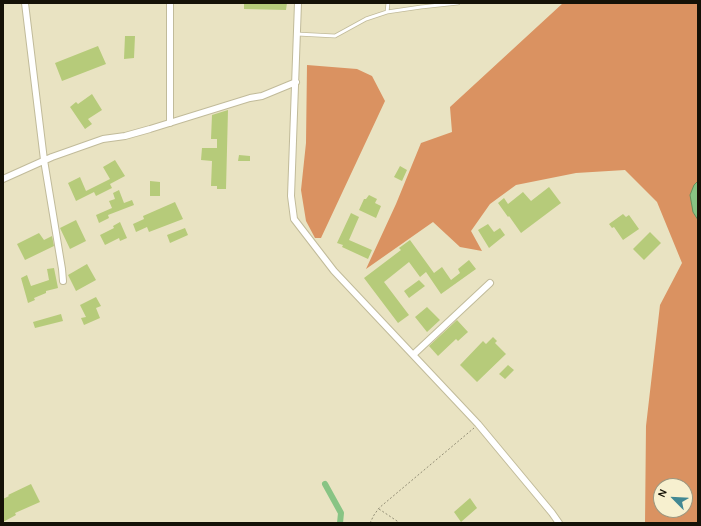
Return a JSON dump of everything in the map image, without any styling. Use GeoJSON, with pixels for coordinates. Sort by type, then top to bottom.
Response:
{"type":"FeatureCollection","features":[{"type":"Feature","properties":{"kind":"street"},"geometry":{"type":"LineString","coordinates":[[25,3],[44,160],[63,281]]}},
{"type":"Feature","properties":{"kind":"street"},"geometry":{"type":"LineString","coordinates":[[170,3],[170,123]]}},
{"type":"Feature","properties":{"kind":"street"},"geometry":{"type":"LineString","coordinates":[[298,3],[291,196],[294,219],[334,271],[414,354],[478,424],[559,523]]}},
{"type":"Feature","properties":{"kind":"street"},"geometry":{"type":"LineString","coordinates":[[3,179],[44,160],[103,139],[125,136],[250,98],[262,96],[296,82]]}},
{"type":"Feature","properties":{"kind":"street"},"geometry":{"type":"LineString","coordinates":[[414,354],[490,283]]}},
{"type":"Feature","properties":{"kind":"lane"},"geometry":{"type":"LineString","coordinates":[[386,12],[388,3]]}},
{"type":"Feature","properties":{"kind":"lane"},"geometry":{"type":"LineString","coordinates":[[297,34],[335,36],[366,19],[386,12],[458,3]]}},
{"type":"Feature","properties":{"kind":"path"},"geometry":{"type":"LineString","coordinates":[[370,523],[379,508],[478,424]]}},
{"type":"Feature","properties":{"kind":"path"},"geometry":{"type":"LineString","coordinates":[[379,508],[400,523]]}},
{"type":"Feature","properties":{"kind":"path"},"geometry":{"type":"LineString","coordinates":[[405,523],[423,523]]}},
{"type":"Feature","properties":{"kind":"shaded area"},"geometry":{"type":"Polygon","coordinates":[[[563,3],[698,3],[698,181],[694,185],[693,212],[698,220],[698,523],[645,523],[646,426],[660,305],[682,263],[657,202],[625,170],[576,173],[516,185],[490,204],[471,231],[482,251],[460,247],[433,222],[366,269],[396,204],[421,143],[452,132],[450,107],[563,3]]]}},
{"type":"Feature","properties":{"kind":"shaded area"},"geometry":{"type":"Polygon","coordinates":[[[307,65],[357,69],[372,76],[385,101],[321,238],[315,238],[306,221],[301,190],[306,143],[307,65]]]}},
{"type":"Feature","properties":{"kind":"shaded area"},"geometry":{"type":"Polygon","coordinates":[[[698,181],[698,220],[693,212],[690,195],[694,185],[698,181]]]}},
{"type":"Feature","properties":{"kind":"building"},"geometry":{"type":"Polygon","coordinates":[[[244,3],[287,3],[286,10],[244,9],[244,3]]]}},
{"type":"Feature","properties":{"kind":"building"},"geometry":{"type":"Polygon","coordinates":[[[125,36],[135,36],[134,58],[124,59],[125,36]]]}},
{"type":"Feature","properties":{"kind":"building"},"geometry":{"type":"Polygon","coordinates":[[[98,46],[106,64],[62,81],[55,63],[98,46]]]}},
{"type":"Feature","properties":{"kind":"building"},"geometry":{"type":"Polygon","coordinates":[[[92,94],[102,110],[88,119],[92,124],[85,129],[70,107],[76,102],[78,104],[92,94]]]}},
{"type":"Feature","properties":{"kind":"building"},"geometry":{"type":"Polygon","coordinates":[[[228,110],[226,189],[217,189],[217,186],[211,186],[212,161],[201,160],[202,148],[217,148],[217,139],[211,139],[212,115],[228,110]]]}},
{"type":"Feature","properties":{"kind":"building"},"geometry":{"type":"Polygon","coordinates":[[[239,155],[250,156],[250,161],[238,161],[239,155]]]}},
{"type":"Feature","properties":{"kind":"building"},"geometry":{"type":"Polygon","coordinates":[[[115,160],[125,176],[110,184],[112,188],[96,196],[94,192],[76,201],[68,183],[80,177],[86,191],[110,179],[103,167],[115,160]]]}},
{"type":"Feature","properties":{"kind":"building"},"geometry":{"type":"Polygon","coordinates":[[[400,166],[407,170],[402,181],[394,177],[400,166]]]}},
{"type":"Feature","properties":{"kind":"building"},"geometry":{"type":"Polygon","coordinates":[[[150,181],[160,182],[160,196],[150,196],[150,181]]]}},
{"type":"Feature","properties":{"kind":"building"},"geometry":{"type":"Polygon","coordinates":[[[549,187],[561,203],[521,233],[498,203],[504,198],[508,204],[523,192],[531,201],[549,187]]]}},
{"type":"Feature","properties":{"kind":"building"},"geometry":{"type":"Polygon","coordinates":[[[119,190],[124,203],[132,200],[134,205],[108,215],[109,218],[99,223],[96,215],[112,208],[109,201],[115,199],[113,193],[119,190]]]}},
{"type":"Feature","properties":{"kind":"building"},"geometry":{"type":"Polygon","coordinates":[[[369,195],[377,199],[375,203],[381,206],[376,218],[359,210],[364,199],[366,199],[369,195]]]}},
{"type":"Feature","properties":{"kind":"building"},"geometry":{"type":"Polygon","coordinates":[[[175,202],[183,219],[149,232],[147,227],[136,232],[133,224],[144,219],[143,216],[175,202]]]}},
{"type":"Feature","properties":{"kind":"building"},"geometry":{"type":"Polygon","coordinates":[[[351,213],[359,217],[349,240],[372,250],[368,259],[342,247],[343,245],[337,243],[351,213]]]}},
{"type":"Feature","properties":{"kind":"building"},"geometry":{"type":"Polygon","coordinates":[[[623,214],[626,217],[629,215],[639,229],[623,240],[614,227],[612,228],[609,224],[623,214]]]}},
{"type":"Feature","properties":{"kind":"building"},"geometry":{"type":"Polygon","coordinates":[[[76,220],[86,241],[70,249],[60,228],[76,220]]]}},
{"type":"Feature","properties":{"kind":"building"},"geometry":{"type":"Polygon","coordinates":[[[120,222],[127,238],[120,241],[119,238],[105,245],[100,235],[114,228],[113,226],[120,222]]]}},
{"type":"Feature","properties":{"kind":"building"},"geometry":{"type":"Polygon","coordinates":[[[488,224],[494,232],[500,228],[505,235],[489,248],[478,230],[488,224]]]}},
{"type":"Feature","properties":{"kind":"building"},"geometry":{"type":"Polygon","coordinates":[[[185,228],[188,235],[170,243],[167,235],[185,228]]]}},
{"type":"Feature","properties":{"kind":"building"},"geometry":{"type":"Polygon","coordinates":[[[650,232],[661,243],[644,260],[633,249],[650,232]]]}},
{"type":"Feature","properties":{"kind":"building"},"geometry":{"type":"Polygon","coordinates":[[[39,233],[44,240],[52,236],[54,246],[25,260],[17,244],[39,233]]]}},
{"type":"Feature","properties":{"kind":"building"},"geometry":{"type":"Polygon","coordinates":[[[410,240],[434,273],[442,267],[451,280],[460,273],[458,269],[469,260],[476,269],[441,294],[426,272],[420,277],[409,262],[384,282],[409,315],[398,323],[364,278],[401,250],[399,248],[410,240]]]}},
{"type":"Feature","properties":{"kind":"building"},"geometry":{"type":"Polygon","coordinates":[[[87,264],[96,280],[76,291],[68,275],[87,264]]]}},
{"type":"Feature","properties":{"kind":"building"},"geometry":{"type":"Polygon","coordinates":[[[54,268],[58,288],[46,291],[46,293],[34,298],[35,300],[28,303],[21,278],[27,275],[31,286],[49,280],[47,269],[54,268]]]}},
{"type":"Feature","properties":{"kind":"building"},"geometry":{"type":"Polygon","coordinates":[[[419,280],[425,286],[409,298],[404,291],[419,280]]]}},
{"type":"Feature","properties":{"kind":"building"},"geometry":{"type":"Polygon","coordinates":[[[96,297],[101,306],[96,308],[100,318],[84,325],[81,318],[86,317],[80,305],[96,297]]]}},
{"type":"Feature","properties":{"kind":"building"},"geometry":{"type":"Polygon","coordinates":[[[427,307],[440,320],[427,332],[415,317],[427,307]]]}},
{"type":"Feature","properties":{"kind":"building"},"geometry":{"type":"Polygon","coordinates":[[[61,314],[63,321],[35,328],[33,322],[61,314]]]}},
{"type":"Feature","properties":{"kind":"building"},"geometry":{"type":"Polygon","coordinates":[[[457,320],[468,332],[458,341],[456,339],[438,356],[429,346],[457,320]]]}},
{"type":"Feature","properties":{"kind":"building"},"geometry":{"type":"Polygon","coordinates":[[[493,337],[497,341],[495,343],[506,354],[477,382],[460,365],[483,341],[486,344],[493,337]]]}},
{"type":"Feature","properties":{"kind":"building"},"geometry":{"type":"Polygon","coordinates":[[[508,365],[514,370],[505,379],[499,374],[508,365]]]}},
{"type":"Feature","properties":{"kind":"building"},"geometry":{"type":"Polygon","coordinates":[[[31,484],[40,502],[15,513],[16,515],[3,522],[3,499],[31,484]]]}},
{"type":"Feature","properties":{"kind":"building"},"geometry":{"type":"Polygon","coordinates":[[[470,498],[477,508],[461,522],[454,512],[470,498]]]}},
{"type":"Feature","properties":{"kind":"waterway"},"geometry":{"type":"LineString","coordinates":[[325,484],[341,513],[340,523]]}}]}
